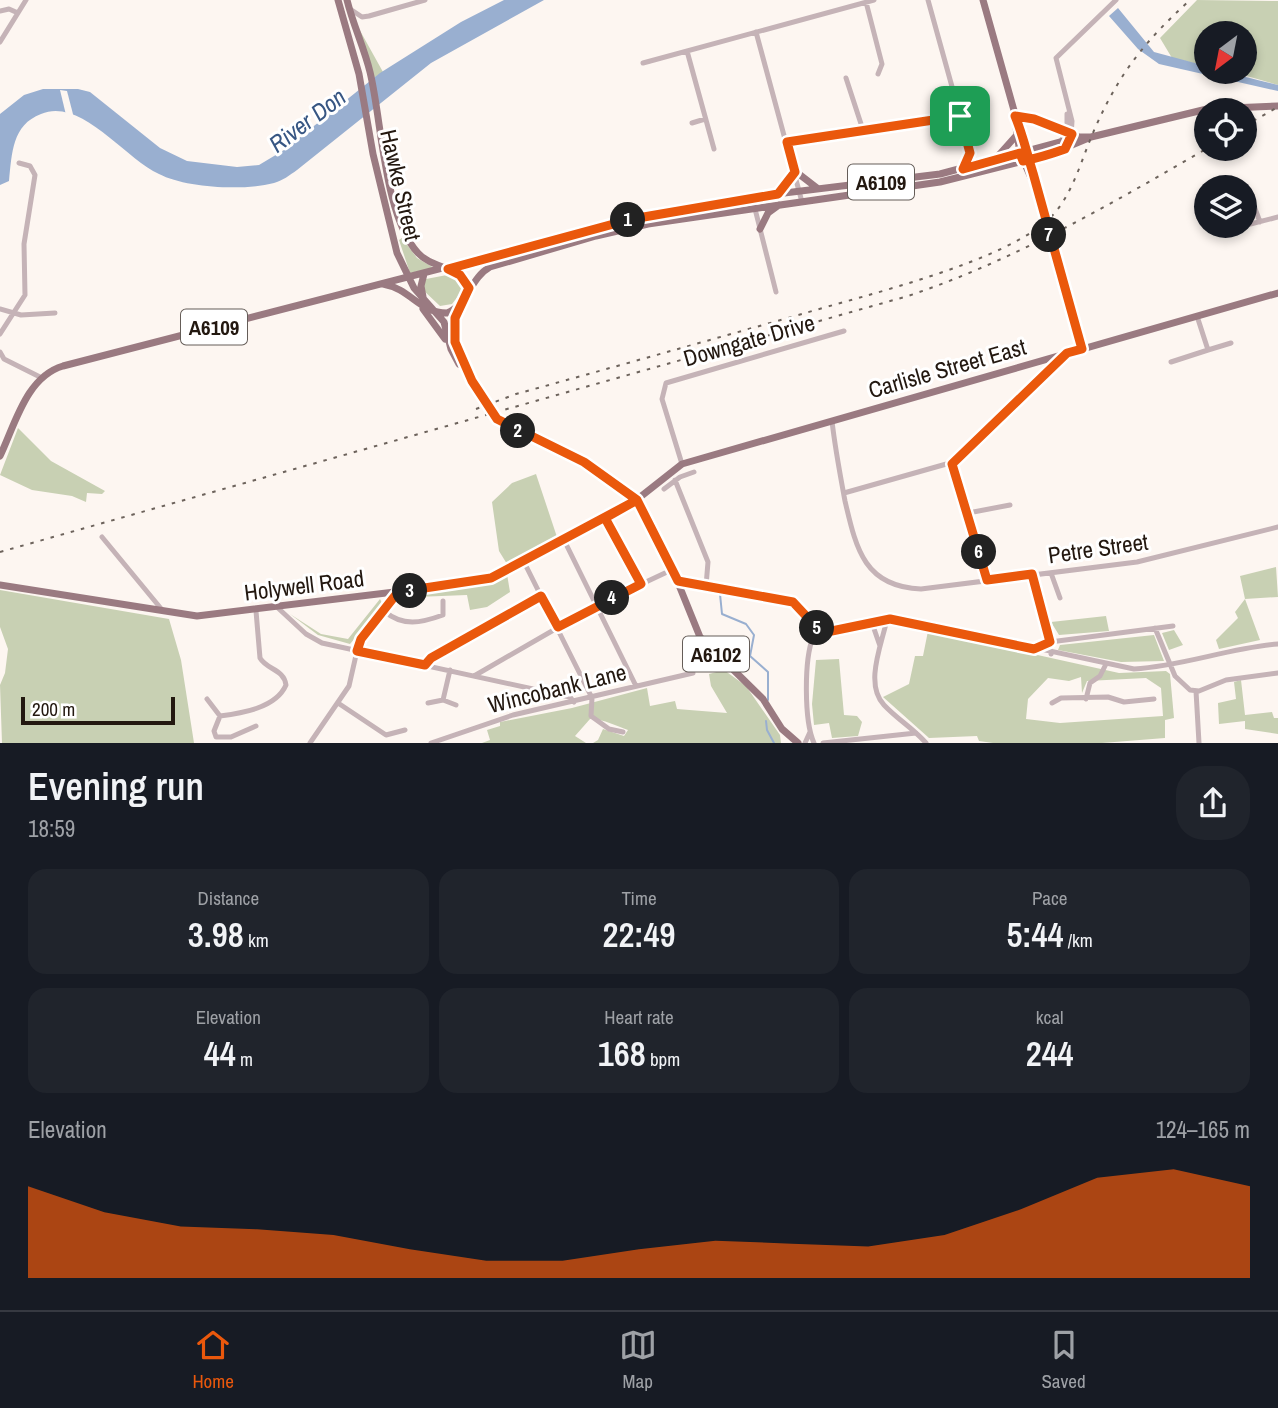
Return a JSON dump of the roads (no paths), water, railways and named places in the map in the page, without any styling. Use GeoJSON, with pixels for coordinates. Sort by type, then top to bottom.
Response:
{"type":"FeatureCollection","features":[{"type":"Feature","properties":{"kind":"main road","name":"Hawke Street"},"geometry":{"type":"LineString","coordinates":[[338,0],[359,74],[369,133],[397,253],[422,302],[451,349]]}},
{"type":"Feature","properties":{"kind":"main road","name":"Hawke Street"},"geometry":{"type":"LineString","coordinates":[[347,0],[370,73],[388,181],[405,234],[421,256],[448,269]]}},
{"type":"Feature","properties":{"kind":"main road"},"geometry":{"type":"LineString","coordinates":[[983,0],[1025,156],[1082,349]]}},
{"type":"Feature","properties":{"kind":"main road","name":"A6109"},"geometry":{"type":"LineString","coordinates":[[468,292],[486,269],[556,247],[648,224],[940,182],[1091,137],[1207,108],[1278,106]]}},
{"type":"Feature","properties":{"kind":"main road"},"geometry":{"type":"LineString","coordinates":[[1015,116],[1034,119],[1072,135]]}},
{"type":"Feature","properties":{"kind":"main road"},"geometry":{"type":"LineString","coordinates":[[1015,116],[1015,136],[1033,175],[1034,185]]}},
{"type":"Feature","properties":{"kind":"main road","name":"A6109"},"geometry":{"type":"LineString","coordinates":[[448,269],[622,222],[752,197],[912,178],[963,169],[993,160],[1048,155],[1072,135],[1091,137]]}},
{"type":"Feature","properties":{"kind":"main road"},"geometry":{"type":"LineString","coordinates":[[993,160],[1006,150],[1015,136]]}},
{"type":"Feature","properties":{"kind":"main road"},"geometry":{"type":"LineString","coordinates":[[1033,175],[1048,155]]}},
{"type":"Feature","properties":{"kind":"main road"},"geometry":{"type":"LineString","coordinates":[[778,194],[795,172],[817,189]]}},
{"type":"Feature","properties":{"kind":"main road"},"geometry":{"type":"LineString","coordinates":[[760,229],[768,214],[780,205]]}},
{"type":"Feature","properties":{"kind":"main road"},"geometry":{"type":"LineString","coordinates":[[448,269],[462,276],[468,292],[462,303],[450,312],[438,313],[404,290],[382,284],[448,269]]}},
{"type":"Feature","properties":{"kind":"main road"},"geometry":{"type":"LineString","coordinates":[[422,302],[421,286],[424,274]]}},
{"type":"Feature","properties":{"kind":"main road","name":"A6109"},"geometry":{"type":"LineString","coordinates":[[40,377],[63,366],[382,284]]}},
{"type":"Feature","properties":{"kind":"main road","name":"Carlisle Street East"},"geometry":{"type":"LineString","coordinates":[[637,500],[661,478],[682,464],[1278,293]]}},
{"type":"Feature","properties":{"kind":"main road","name":"A6102"},"geometry":{"type":"LineString","coordinates":[[462,303],[454,325],[455,342],[472,381]]}},
{"type":"Feature","properties":{"kind":"main road","name":"A6102"},"geometry":{"type":"LineString","coordinates":[[438,313],[444,322],[451,349],[500,423],[584,462],[637,500],[678,581],[700,637],[762,699],[782,729],[798,743]]}},
{"type":"Feature","properties":{"kind":"main road"},"geometry":{"type":"LineString","coordinates":[[1,452],[40,377]]}},
{"type":"Feature","properties":{"kind":"main road","name":"Holywell Road"},"geometry":{"type":"LineString","coordinates":[[0,585],[165,613],[199,616],[477,582],[524,562],[637,500]]}},
{"type":"Feature","properties":{"kind":"street"},"geometry":{"type":"LineString","coordinates":[[0,42],[26,0]]}},
{"type":"Feature","properties":{"kind":"street"},"geometry":{"type":"LineString","coordinates":[[349,9],[362,17],[425,0]]}},
{"type":"Feature","properties":{"kind":"street"},"geometry":{"type":"LineString","coordinates":[[643,63],[874,0]]}},
{"type":"Feature","properties":{"kind":"street"},"geometry":{"type":"LineString","coordinates":[[928,0],[969,148],[963,169]]}},
{"type":"Feature","properties":{"kind":"street"},"geometry":{"type":"LineString","coordinates":[[1072,135],[1055,64],[1057,56],[1116,0]]}},
{"type":"Feature","properties":{"kind":"street"},"geometry":{"type":"LineString","coordinates":[[866,2],[882,64],[878,74]]}},
{"type":"Feature","properties":{"kind":"street"},"geometry":{"type":"LineString","coordinates":[[0,11],[9,9],[18,13]]}},
{"type":"Feature","properties":{"kind":"street"},"geometry":{"type":"LineString","coordinates":[[756,32],[802,202]]}},
{"type":"Feature","properties":{"kind":"street"},"geometry":{"type":"LineString","coordinates":[[687,51],[714,149]]}},
{"type":"Feature","properties":{"kind":"street"},"geometry":{"type":"LineString","coordinates":[[846,78],[863,130]]}},
{"type":"Feature","properties":{"kind":"street"},"geometry":{"type":"LineString","coordinates":[[787,142],[960,116]]}},
{"type":"Feature","properties":{"kind":"street"},"geometry":{"type":"LineString","coordinates":[[692,122],[705,119]]}},
{"type":"Feature","properties":{"kind":"street"},"geometry":{"type":"LineString","coordinates":[[0,334],[25,295],[24,244],[35,176],[30,166],[19,163]]}},
{"type":"Feature","properties":{"kind":"street"},"geometry":{"type":"LineString","coordinates":[[752,197],[776,292]]}},
{"type":"Feature","properties":{"kind":"street"},"geometry":{"type":"LineString","coordinates":[[1257,214],[1260,222]]}},
{"type":"Feature","properties":{"kind":"street"},"geometry":{"type":"LineString","coordinates":[[1257,223],[1278,217]]}},
{"type":"Feature","properties":{"kind":"street"},"geometry":{"type":"LineString","coordinates":[[0,309],[26,315],[55,313]]}},
{"type":"Feature","properties":{"kind":"street"},"geometry":{"type":"LineString","coordinates":[[1197,316],[1208,350]]}},
{"type":"Feature","properties":{"kind":"street","name":"Downgate Drive"},"geometry":{"type":"LineString","coordinates":[[682,464],[662,399],[666,383],[844,331]]}},
{"type":"Feature","properties":{"kind":"street"},"geometry":{"type":"LineString","coordinates":[[1171,362],[1231,343]]}},
{"type":"Feature","properties":{"kind":"street"},"geometry":{"type":"LineString","coordinates":[[0,352],[2,360],[40,377]]}},
{"type":"Feature","properties":{"kind":"street"},"geometry":{"type":"LineString","coordinates":[[844,493],[952,464],[1067,353]]}},
{"type":"Feature","properties":{"kind":"street","name":"Petre Street"},"geometry":{"type":"LineString","coordinates":[[832,421],[835,455],[858,549],[868,567],[884,580],[899,587],[921,589],[1137,562],[1278,527]]}},
{"type":"Feature","properties":{"kind":"street"},"geometry":{"type":"LineString","coordinates":[[952,464],[987,580]]}},
{"type":"Feature","properties":{"kind":"street"},"geometry":{"type":"LineString","coordinates":[[664,489],[675,480],[694,472]]}},
{"type":"Feature","properties":{"kind":"street"},"geometry":{"type":"LineString","coordinates":[[675,480],[708,562],[706,586]]}},
{"type":"Feature","properties":{"kind":"street"},"geometry":{"type":"LineString","coordinates":[[968,513],[1010,505]]}},
{"type":"Feature","properties":{"kind":"street"},"geometry":{"type":"LineString","coordinates":[[605,518],[641,584]]}},
{"type":"Feature","properties":{"kind":"street"},"geometry":{"type":"LineString","coordinates":[[102,537],[165,613]]}},
{"type":"Feature","properties":{"kind":"street"},"geometry":{"type":"LineString","coordinates":[[564,540],[636,686]]}},
{"type":"Feature","properties":{"kind":"street"},"geometry":{"type":"LineString","coordinates":[[524,562],[592,698],[591,716],[609,729],[623,732]]}},
{"type":"Feature","properties":{"kind":"street"},"geometry":{"type":"LineString","coordinates":[[474,676],[597,605],[665,573]]}},
{"type":"Feature","properties":{"kind":"street"},"geometry":{"type":"LineString","coordinates":[[1051,573],[1060,598]]}},
{"type":"Feature","properties":{"kind":"street"},"geometry":{"type":"LineString","coordinates":[[1032,574],[1051,654]]}},
{"type":"Feature","properties":{"kind":"street"},"geometry":{"type":"LineString","coordinates":[[678,581],[793,602],[822,633]]}},
{"type":"Feature","properties":{"kind":"street"},"geometry":{"type":"LineString","coordinates":[[310,743],[349,686],[359,642],[398,592]]}},
{"type":"Feature","properties":{"kind":"street"},"geometry":{"type":"LineString","coordinates":[[425,665],[431,658],[541,596]]}},
{"type":"Feature","properties":{"kind":"street"},"geometry":{"type":"LineString","coordinates":[[384,611],[396,620],[412,623],[443,615],[443,601]]}},
{"type":"Feature","properties":{"kind":"street"},"geometry":{"type":"LineString","coordinates":[[278,608],[316,640],[570,697],[574,702]]}},
{"type":"Feature","properties":{"kind":"street"},"geometry":{"type":"LineString","coordinates":[[220,716],[249,712],[283,693],[286,685],[280,672],[264,665],[260,658],[256,611]]}},
{"type":"Feature","properties":{"kind":"street"},"geometry":{"type":"LineString","coordinates":[[887,619],[875,684],[878,697],[926,743]]}},
{"type":"Feature","properties":{"kind":"street"},"geometry":{"type":"LineString","coordinates":[[814,743],[806,698],[813,637],[887,619],[1134,669],[1171,665],[1241,648],[1278,644]]}},
{"type":"Feature","properties":{"kind":"street"},"geometry":{"type":"LineString","coordinates":[[872,623],[880,646]]}},
{"type":"Feature","properties":{"kind":"street"},"geometry":{"type":"LineString","coordinates":[[1034,649],[1050,642],[1173,626]]}},
{"type":"Feature","properties":{"kind":"street"},"geometry":{"type":"LineString","coordinates":[[1156,628],[1179,682],[1196,691],[1237,678],[1278,673]]}},
{"type":"Feature","properties":{"kind":"street"},"geometry":{"type":"LineString","coordinates":[[1086,699],[1090,683],[1100,676],[1106,664]]}},
{"type":"Feature","properties":{"kind":"street"},"geometry":{"type":"LineString","coordinates":[[443,700],[450,670]]}},
{"type":"Feature","properties":{"kind":"street","name":"Wincobank Lane"},"geometry":{"type":"LineString","coordinates":[[431,743],[513,715],[693,673]]}},
{"type":"Feature","properties":{"kind":"street"},"geometry":{"type":"LineString","coordinates":[[1196,691],[1199,743]]}},
{"type":"Feature","properties":{"kind":"street"},"geometry":{"type":"LineString","coordinates":[[1052,703],[1057,698],[1154,699]]}},
{"type":"Feature","properties":{"kind":"street"},"geometry":{"type":"LineString","coordinates":[[218,699],[209,701],[220,716]]}},
{"type":"Feature","properties":{"kind":"street"},"geometry":{"type":"LineString","coordinates":[[428,703],[443,700],[456,705]]}},
{"type":"Feature","properties":{"kind":"street"},"geometry":{"type":"LineString","coordinates":[[338,703],[386,735],[405,730]]}},
{"type":"Feature","properties":{"kind":"street"},"geometry":{"type":"LineString","coordinates":[[220,716],[214,731],[216,737],[230,737],[253,728],[251,738]]}},
{"type":"Feature","properties":{"kind":"street"},"geometry":{"type":"LineString","coordinates":[[805,743],[810,732]]}},
{"type":"Feature","properties":{"kind":"street"},"geometry":{"type":"LineString","coordinates":[[824,743],[916,733]]}},
{"type":"Feature","properties":{"kind":"water"},"geometry":{"type":"Polygon","coordinates":[[[504,0],[544,0],[431,63],[297,170],[277,182],[232,187],[199,185],[170,179],[146,166],[87,121],[56,111],[41,114],[24,125],[15,141],[9,181],[0,185],[0,114],[24,95],[43,89],[78,89],[90,92],[160,148],[187,161],[237,167],[259,165],[284,150],[380,73],[461,22],[504,0]]]}},
{"type":"Feature","properties":{"kind":"water"},"geometry":{"type":"Polygon","coordinates":[[[1118,8],[1154,52],[1194,63],[1194,72],[1159,64],[1138,49],[1109,16],[1118,8]]]}},
{"type":"Feature","properties":{"kind":"water"},"geometry":{"type":"Polygon","coordinates":[[[1257,80],[1278,85],[1278,91],[1247,84],[1257,84],[1257,80]]]}},
{"type":"Feature","properties":{"kind":"waterway"},"geometry":{"type":"LineString","coordinates":[[720,594],[722,614],[746,624],[754,635],[750,656],[768,672],[768,700]]}},
{"type":"Feature","properties":{"kind":"waterway"},"geometry":{"type":"LineString","coordinates":[[766,721],[767,730],[774,743]]}},
{"type":"Feature","properties":{"kind":"railway"},"geometry":{"type":"LineString","coordinates":[[476,409],[516,394],[934,275],[1003,248],[1031,233],[1052,216],[1067,196],[1105,107],[1125,73],[1147,43],[1190,0]]}},
{"type":"Feature","properties":{"kind":"railway"},"geometry":{"type":"LineString","coordinates":[[1257,119],[1278,107]]}},
{"type":"Feature","properties":{"kind":"railway"},"geometry":{"type":"LineString","coordinates":[[0,552],[908,296],[948,282],[1024,248],[1097,211],[1194,156]]}},
{"type":"Feature","properties":{"kind":"water label","name":"River Don"},"geometry":{"type":"Point","coordinates":[307,120]}}]}
